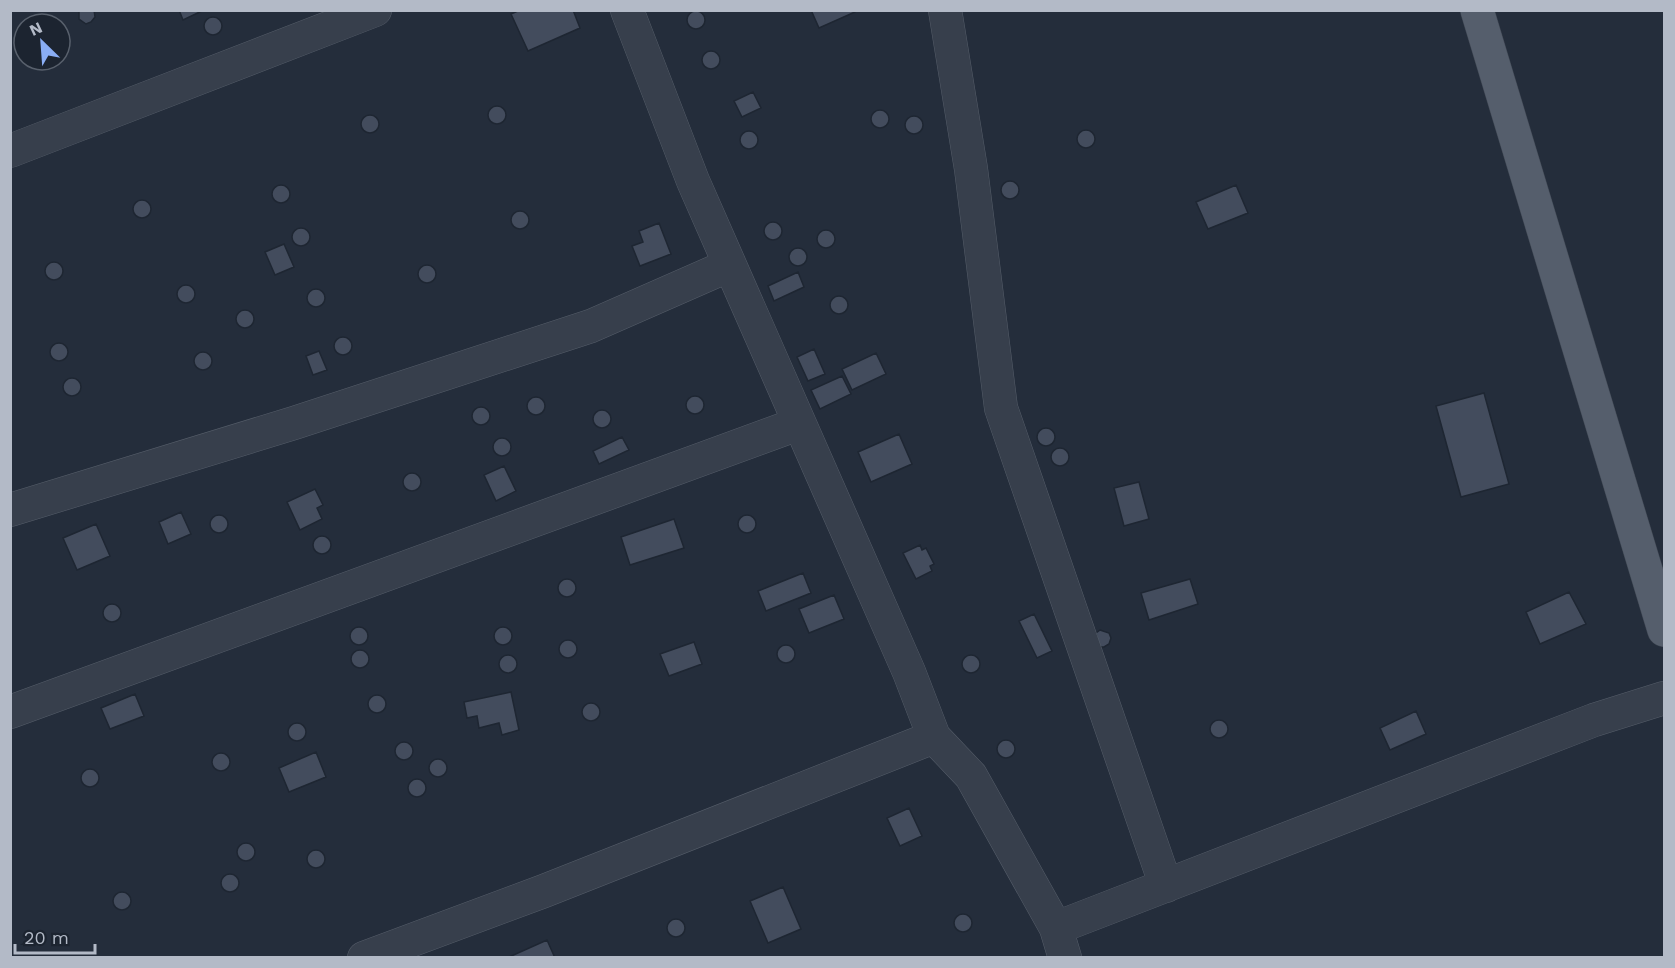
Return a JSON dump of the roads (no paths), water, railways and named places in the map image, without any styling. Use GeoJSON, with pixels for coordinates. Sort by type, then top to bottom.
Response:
{"type":"FeatureCollection","features":[{"type":"Feature","properties":{"kind":"main road"},"geometry":{"type":"LineString","coordinates":[[1477,10],[1665,630]]}},
{"type":"Feature","properties":{"kind":"street"},"geometry":{"type":"LineString","coordinates":[[10,151],[375,10]]}},
{"type":"Feature","properties":{"kind":"street"},"geometry":{"type":"LineString","coordinates":[[627,10],[693,181],[909,672],[934,736],[970,776],[1061,943],[1166,886],[1594,720],[1665,698]]}},
{"type":"Feature","properties":{"kind":"street"},"geometry":{"type":"LineString","coordinates":[[945,10],[971,169],[1000,408],[1166,886]]}},
{"type":"Feature","properties":{"kind":"street"},"geometry":{"type":"LineString","coordinates":[[10,510],[294,423],[591,326],[730,265]]}},
{"type":"Feature","properties":{"kind":"street"},"geometry":{"type":"LineString","coordinates":[[10,712],[798,424]]}},
{"type":"Feature","properties":{"kind":"street"},"geometry":{"type":"LineString","coordinates":[[364,957],[544,891],[934,736]]}}]}
